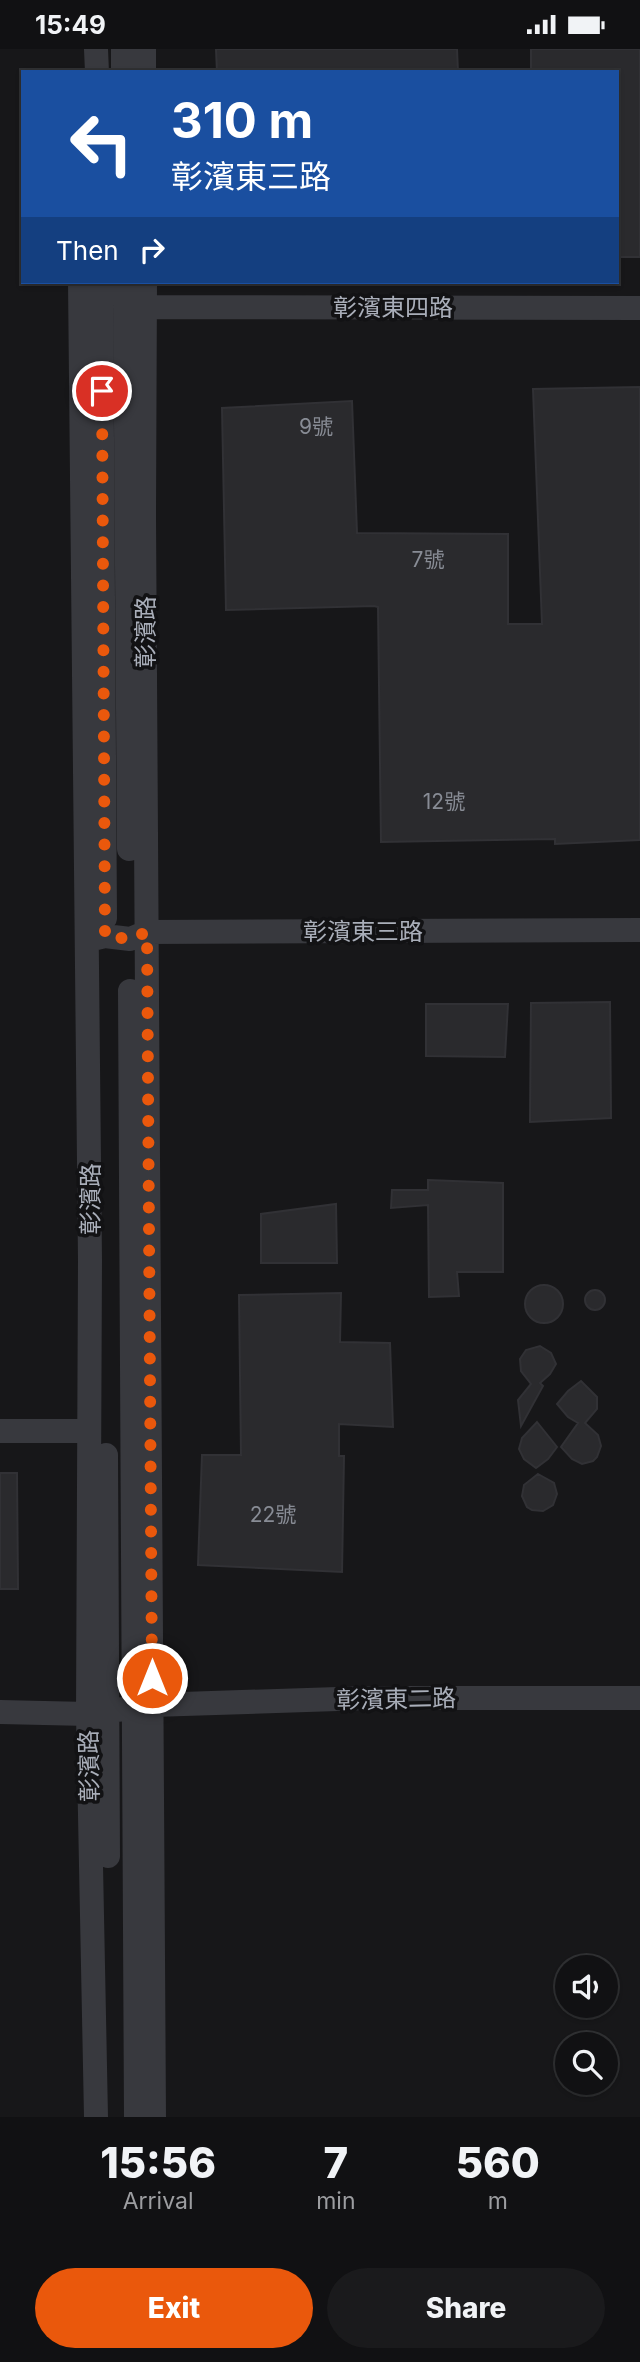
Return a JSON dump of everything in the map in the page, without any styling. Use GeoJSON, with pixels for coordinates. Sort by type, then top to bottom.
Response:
{"type":"FeatureCollection","features":[{"type":"Feature","properties":{"kind":"street"},"geometry":{"type":"LineString","coordinates":[[80,49],[80,70]]}},
{"type":"Feature","properties":{"kind":"street"},"geometry":{"type":"LineString","coordinates":[[96,49],[97,70]]}},
{"type":"Feature","properties":{"kind":"street"},"geometry":{"type":"LineString","coordinates":[[123,49],[123,70]]}},
{"type":"Feature","properties":{"kind":"street"},"geometry":{"type":"LineString","coordinates":[[144,49],[144,70]]}},
{"type":"Feature","properties":{"kind":"street","name":"彰濱路"},"geometry":{"type":"LineString","coordinates":[[80,284],[81,472],[97,938],[89,1431],[110,2117]]}},
{"type":"Feature","properties":{"kind":"street","name":"彰濱路"},"geometry":{"type":"LineString","coordinates":[[96,2117],[97,938],[102,284]]}},
{"type":"Feature","properties":{"kind":"street","name":"彰濱路"},"geometry":{"type":"LineString","coordinates":[[125,284],[139,935],[143,1707],[154,2117]]}},
{"type":"Feature","properties":{"kind":"street","name":"彰濱路"},"geometry":{"type":"LineString","coordinates":[[139,935],[145,284]]}},
{"type":"Feature","properties":{"kind":"street","name":"彰濱東四路"},"geometry":{"type":"LineString","coordinates":[[146,307],[640,308]]}},
{"type":"Feature","properties":{"kind":"street","name":"彰濱東三路"},"geometry":{"type":"LineString","coordinates":[[97,938],[139,935],[640,930]]}},
{"type":"Feature","properties":{"kind":"street"},"geometry":{"type":"LineString","coordinates":[[0,1431],[89,1431]]}},
{"type":"Feature","properties":{"kind":"street","name":"彰濱東二路"},"geometry":{"type":"LineString","coordinates":[[0,1712],[97,1713],[143,1707],[368,1698],[640,1698]]}},
{"type":"Feature","properties":{"kind":"street","name":"彰濱路"},"geometry":{"type":"LineString","coordinates":[[136,2117],[143,1707]]}},
{"type":"Feature","properties":{"kind":"building"},"geometry":{"type":"Polygon","coordinates":[[[216,49],[457,49],[458,70],[217,70],[216,49]]]}},
{"type":"Feature","properties":{"kind":"building"},"geometry":{"type":"Polygon","coordinates":[[[531,49],[640,49],[640,257],[619,257],[619,70],[531,70],[531,49]]]}},
{"type":"Feature","properties":{"kind":"building"},"geometry":{"type":"Polygon","coordinates":[[[640,387],[640,840],[555,844],[555,839],[381,842],[378,607],[226,610],[222,408],[352,401],[357,533],[508,534],[508,624],[542,624],[533,389],[640,387]]]}},
{"type":"Feature","properties":{"kind":"building"},"geometry":{"type":"Polygon","coordinates":[[[610,1002],[611,1118],[530,1122],[531,1003],[610,1002]]]}},
{"type":"Feature","properties":{"kind":"building"},"geometry":{"type":"Polygon","coordinates":[[[426,1004],[508,1004],[505,1057],[426,1056],[426,1004]]]}},
{"type":"Feature","properties":{"kind":"building"},"geometry":{"type":"Polygon","coordinates":[[[428,1180],[503,1183],[503,1272],[457,1272],[459,1296],[429,1297],[428,1205],[391,1208],[392,1190],[428,1190],[428,1180]]]}},
{"type":"Feature","properties":{"kind":"building"},"geometry":{"type":"Polygon","coordinates":[[[336,1204],[337,1263],[261,1263],[261,1214],[336,1204]]]}},
{"type":"Feature","properties":{"kind":"building"},"geometry":{"type":"Polygon","coordinates":[[[544,1285],[558,1290],[563,1304],[558,1318],[544,1323],[530,1318],[525,1304],[530,1290],[544,1285]]]}},
{"type":"Feature","properties":{"kind":"building"},"geometry":{"type":"Polygon","coordinates":[[[595,1290],[602,1293],[605,1300],[602,1307],[595,1310],[588,1307],[585,1300],[588,1293],[595,1290]]]}},
{"type":"Feature","properties":{"kind":"building"},"geometry":{"type":"Polygon","coordinates":[[[341,1293],[340,1342],[390,1343],[393,1427],[339,1424],[339,1456],[344,1456],[342,1572],[198,1565],[202,1455],[241,1455],[239,1295],[341,1293]]]}},
{"type":"Feature","properties":{"kind":"building"},"geometry":{"type":"Polygon","coordinates":[[[540,1346],[551,1353],[556,1364],[540,1383],[543,1386],[521,1426],[518,1400],[531,1384],[521,1371],[520,1359],[526,1350],[540,1346]]]}},
{"type":"Feature","properties":{"kind":"building"},"geometry":{"type":"Polygon","coordinates":[[[581,1381],[597,1397],[597,1409],[585,1423],[598,1435],[601,1446],[593,1461],[582,1464],[572,1459],[561,1447],[578,1423],[568,1417],[557,1404],[581,1381]]]}},
{"type":"Feature","properties":{"kind":"building"},"geometry":{"type":"Polygon","coordinates":[[[537,1422],[557,1447],[548,1459],[536,1468],[524,1459],[519,1449],[522,1438],[537,1422]]]}},
{"type":"Feature","properties":{"kind":"building"},"geometry":{"type":"Polygon","coordinates":[[[0,1473],[17,1473],[18,1589],[0,1589],[0,1473]]]}},
{"type":"Feature","properties":{"kind":"building"},"geometry":{"type":"Polygon","coordinates":[[[538,1474],[554,1483],[557,1494],[553,1505],[543,1511],[527,1507],[522,1496],[524,1485],[538,1474]]]}},
{"type":"Feature","properties":{"kind":"route"},"geometry":{"type":"LineString","coordinates":[[102,391],[105,936],[130,939],[147,932],[152,1678]]}}]}
